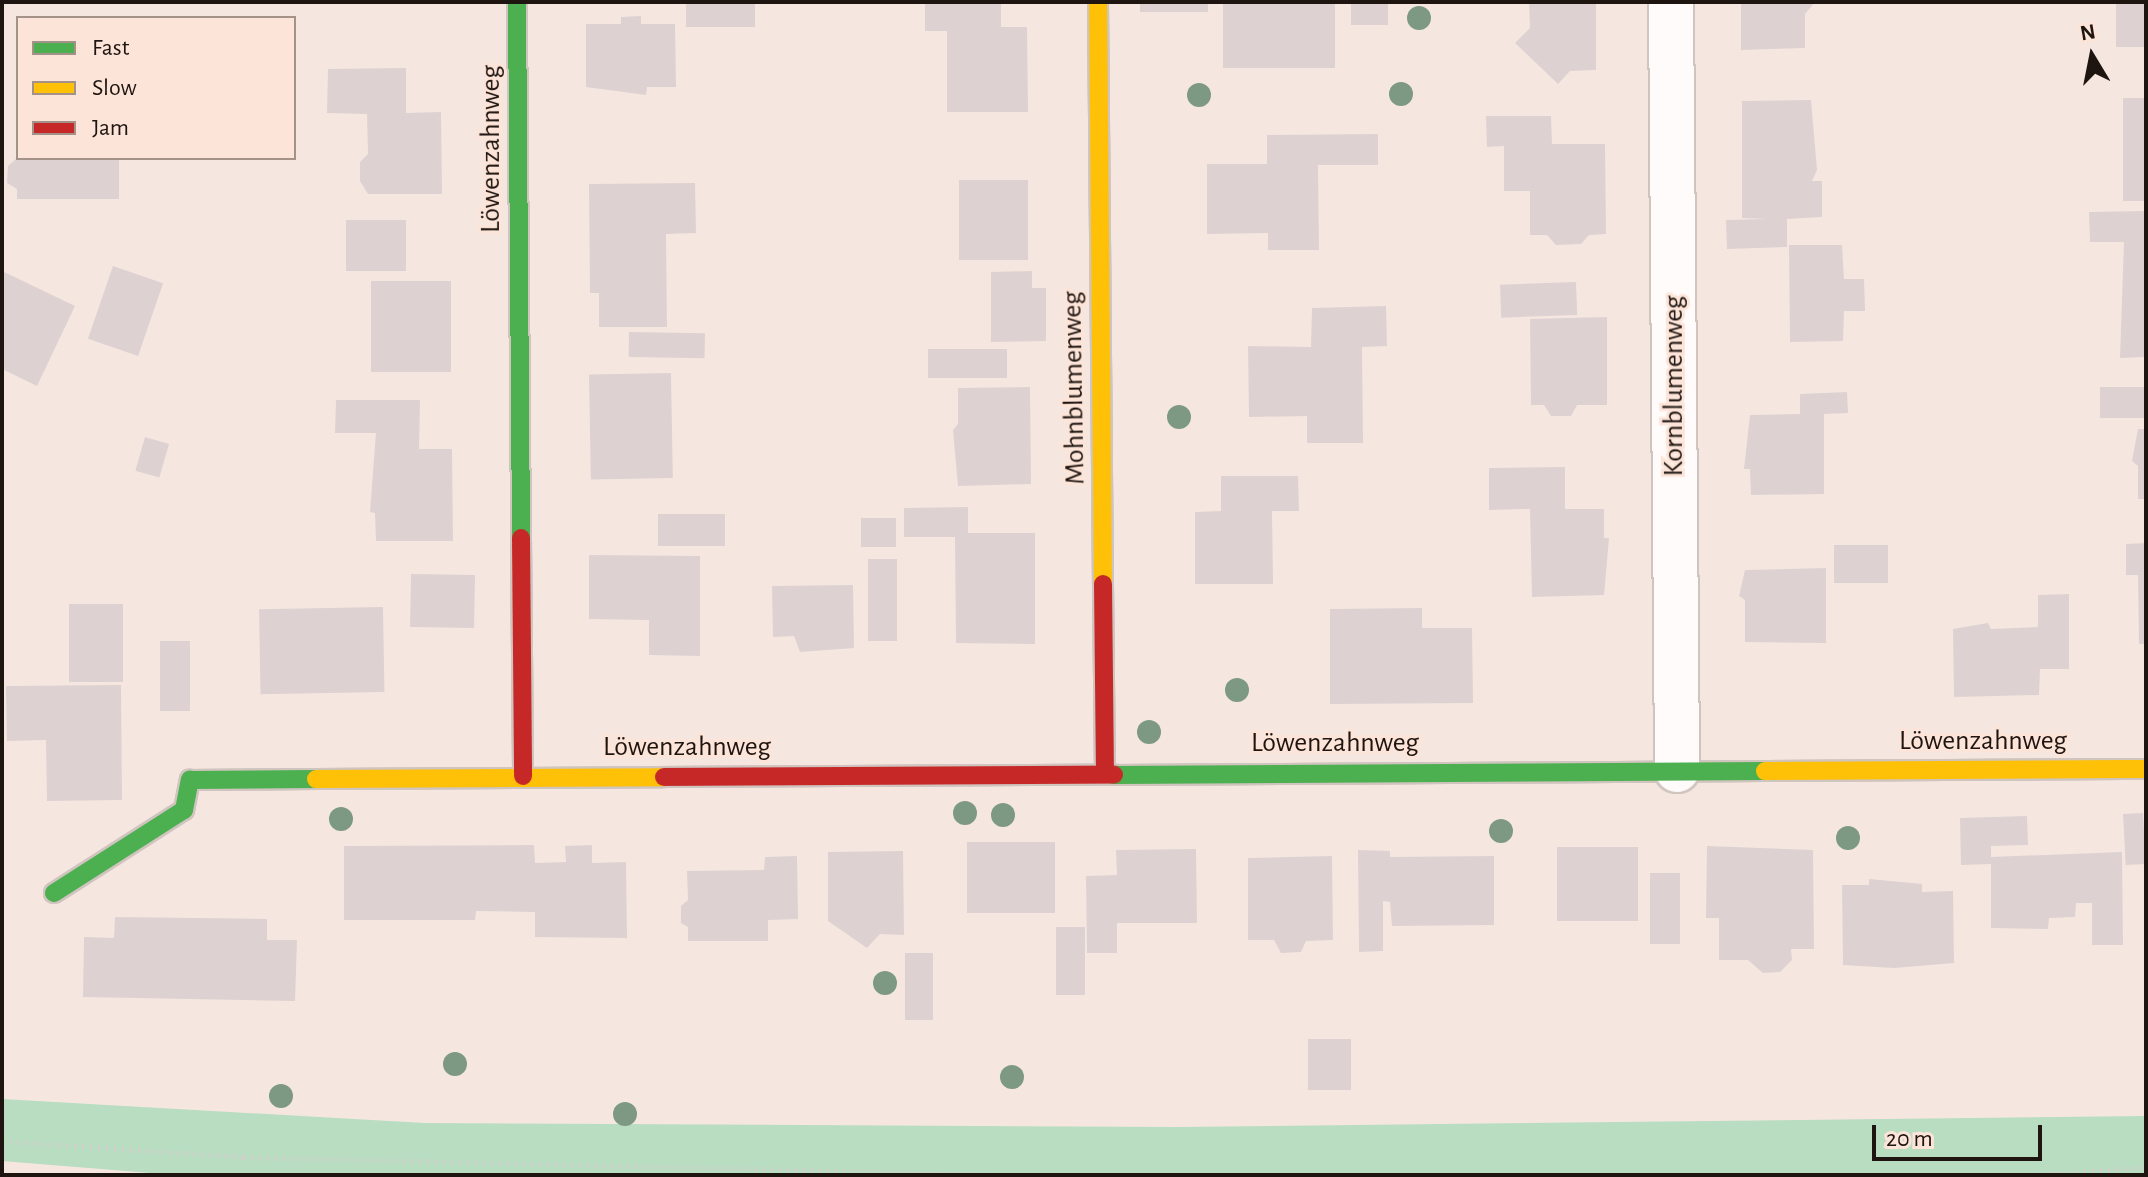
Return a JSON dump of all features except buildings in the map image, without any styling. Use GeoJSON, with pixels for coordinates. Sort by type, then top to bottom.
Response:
{"type":"FeatureCollection","features":[{"type":"Feature","properties":{"kind":"street","name":"Löwenzahnweg"},"geometry":{"type":"LineString","coordinates":[[517,2],[523,776]]}},
{"type":"Feature","properties":{"kind":"street","name":"Mohnblumenweg"},"geometry":{"type":"LineString","coordinates":[[1098,2],[1105,773]]}},
{"type":"Feature","properties":{"kind":"street","name":"Kornblumenweg"},"geometry":{"type":"LineString","coordinates":[[1671,2],[1677,770]]}},
{"type":"Feature","properties":{"kind":"street","name":"Löwenzahnweg"},"geometry":{"type":"LineString","coordinates":[[54,893],[184,810],[190,780],[2146,769]]}},
{"type":"Feature","properties":{"kind":"path"},"geometry":{"type":"LineString","coordinates":[[2,1141],[243,1157],[1020,1175]]}},
{"type":"Feature","properties":{"kind":"path"},"geometry":{"type":"LineString","coordinates":[[2028,1175],[2146,1167]]}},
{"type":"Feature","properties":{"kind":"green space"},"geometry":{"type":"Polygon","coordinates":[[[2,1099],[424,1123],[1177,1127],[2146,1116],[2146,1175],[175,1175],[2,1161],[2,1099]]]}},
{"type":"Feature","properties":{"kind":"traffic: fast"},"geometry":{"type":"LineString","coordinates":[[517,2],[521,538]]}},
{"type":"Feature","properties":{"kind":"traffic: fast"},"geometry":{"type":"LineString","coordinates":[[1114,775],[1765,771]]}},
{"type":"Feature","properties":{"kind":"traffic: fast"},"geometry":{"type":"LineString","coordinates":[[54,893],[184,810],[190,780],[316,779]]}},
{"type":"Feature","properties":{"kind":"traffic: slow"},"geometry":{"type":"LineString","coordinates":[[1098,2],[1103,584]]}},
{"type":"Feature","properties":{"kind":"traffic: slow"},"geometry":{"type":"LineString","coordinates":[[1765,771],[2146,769]]}},
{"type":"Feature","properties":{"kind":"traffic: slow"},"geometry":{"type":"LineString","coordinates":[[316,779],[664,777]]}},
{"type":"Feature","properties":{"kind":"traffic: jam"},"geometry":{"type":"LineString","coordinates":[[521,538],[523,776]]}},
{"type":"Feature","properties":{"kind":"traffic: jam"},"geometry":{"type":"LineString","coordinates":[[1103,584],[1105,773]]}},
{"type":"Feature","properties":{"kind":"traffic: jam"},"geometry":{"type":"LineString","coordinates":[[664,777],[1114,775]]}}]}
